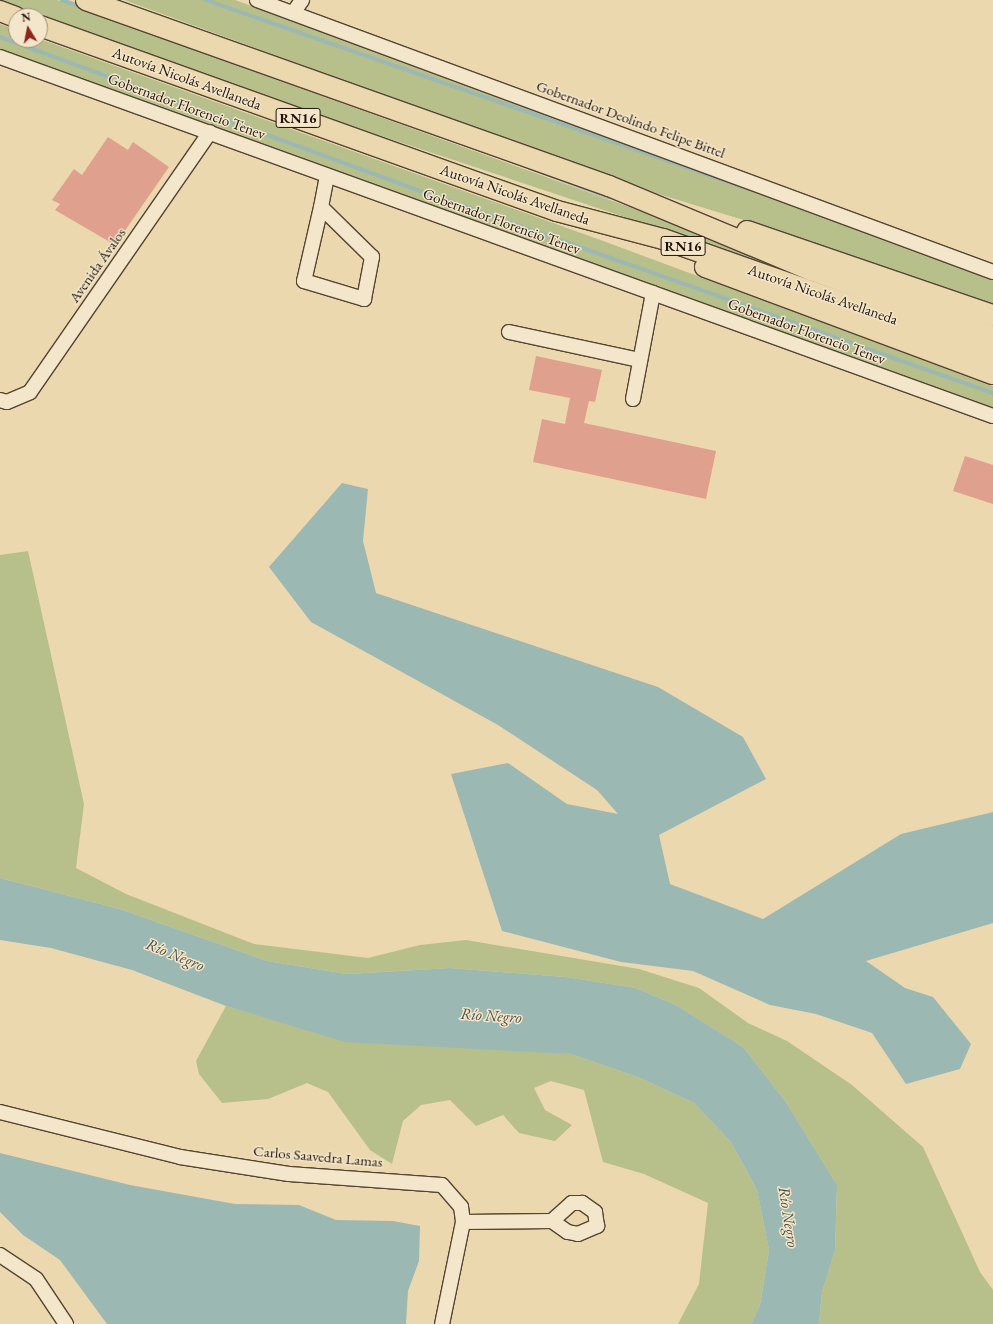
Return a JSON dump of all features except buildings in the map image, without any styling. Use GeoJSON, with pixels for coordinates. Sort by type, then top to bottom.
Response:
{"type":"FeatureCollection","features":[{"type":"Feature","properties":{"kind":"highway","name":"Autovía Nicolás Avellaneda"},"geometry":{"type":"LineString","coordinates":[[86,0],[609,186],[811,270],[993,336]]}},
{"type":"Feature","properties":{"kind":"highway","name":"Autovía Nicolás Avellaneda"},"geometry":{"type":"LineString","coordinates":[[48,29],[557,211],[663,239],[993,355]]}},
{"type":"Feature","properties":{"kind":"highway"},"geometry":{"type":"LineString","coordinates":[[609,186],[819,254],[993,315]]}},
{"type":"Feature","properties":{"kind":"highway"},"geometry":{"type":"LineString","coordinates":[[557,211],[993,374]]}},
{"type":"Feature","properties":{"kind":"street","name":"Gobernador Deolindo Felipe Bittel"},"geometry":{"type":"LineString","coordinates":[[256,0],[993,272]]}},
{"type":"Feature","properties":{"kind":"street"},"geometry":{"type":"LineString","coordinates":[[293,13],[302,0]]}},
{"type":"Feature","properties":{"kind":"street","name":"Gobernador Florencio Tenev"},"geometry":{"type":"LineString","coordinates":[[0,56],[327,176],[993,416]]}},
{"type":"Feature","properties":{"kind":"street","name":"Avenida Ávalos"},"geometry":{"type":"LineString","coordinates":[[0,400],[7,402],[30,392],[210,132]]}},
{"type":"Feature","properties":{"kind":"street"},"geometry":{"type":"LineString","coordinates":[[321,207],[372,257],[364,299],[304,281],[327,176]]}},
{"type":"Feature","properties":{"kind":"street"},"geometry":{"type":"LineString","coordinates":[[634,399],[653,293]]}},
{"type":"Feature","properties":{"kind":"street"},"geometry":{"type":"LineString","coordinates":[[509,332],[640,360]]}},
{"type":"Feature","properties":{"kind":"street","name":"Carlos Saavedra Lamas"},"geometry":{"type":"LineString","coordinates":[[0,1112],[180,1157],[289,1174],[442,1185],[461,1207],[463,1222],[442,1324]]}},
{"type":"Feature","properties":{"kind":"street"},"geometry":{"type":"LineString","coordinates":[[463,1222],[552,1221]]}},
{"type":"Feature","properties":{"kind":"street"},"geometry":{"type":"LineString","coordinates":[[0,1255],[36,1279],[66,1324]]}},
{"type":"Feature","properties":{"kind":"green space"},"geometry":{"type":"Polygon","coordinates":[[[0,0],[57,0],[643,212],[808,278],[300,109],[48,17],[48,8],[22,8],[0,0]]]}},
{"type":"Feature","properties":{"kind":"green space"},"geometry":{"type":"Polygon","coordinates":[[[124,0],[235,0],[993,277],[993,308],[773,229],[642,189],[124,0]]]}},
{"type":"Feature","properties":{"kind":"green space"},"geometry":{"type":"Polygon","coordinates":[[[0,24],[8,27],[8,48],[48,48],[48,42],[606,242],[993,386],[993,408],[0,50],[0,24]]]}},
{"type":"Feature","properties":{"kind":"green space"},"geometry":{"type":"Polygon","coordinates":[[[28,551],[84,804],[76,868],[126,894],[254,944],[368,958],[420,945],[466,940],[639,969],[699,988],[748,1023],[787,1041],[852,1085],[923,1147],[980,1272],[993,1290],[993,1324],[819,1324],[822,1292],[835,1251],[837,1185],[786,1102],[743,1047],[676,1005],[636,988],[566,977],[450,968],[347,974],[267,961],[120,909],[0,878],[0,555],[28,551]]]}},
{"type":"Feature","properties":{"kind":"green space"},"geometry":{"type":"Polygon","coordinates":[[[226,1006],[291,1025],[571,1054],[640,1078],[694,1103],[731,1142],[757,1190],[769,1250],[760,1305],[751,1324],[678,1324],[699,1284],[708,1203],[644,1174],[603,1162],[584,1090],[551,1081],[534,1088],[545,1110],[572,1125],[555,1141],[519,1133],[503,1115],[476,1126],[450,1100],[421,1105],[403,1121],[392,1164],[370,1150],[328,1092],[307,1083],[268,1099],[222,1103],[199,1074],[196,1061],[226,1006]]]}},
{"type":"Feature","properties":{"kind":"water"},"geometry":{"type":"Polygon","coordinates":[[[342,483],[368,489],[363,541],[376,593],[658,687],[743,737],[766,779],[659,835],[670,884],[763,919],[901,834],[993,812],[993,923],[866,961],[905,988],[933,997],[971,1044],[960,1069],[906,1084],[872,1033],[816,1014],[770,1005],[693,971],[621,962],[502,931],[451,774],[508,763],[567,804],[618,814],[597,790],[498,725],[311,622],[269,567],[342,483]]]}},
{"type":"Feature","properties":{"kind":"water","name":"Río Negro"},"geometry":{"type":"Polygon","coordinates":[[[0,878],[120,909],[267,961],[347,974],[450,968],[566,977],[636,988],[676,1005],[743,1047],[786,1102],[837,1185],[835,1251],[822,1292],[819,1324],[751,1324],[760,1305],[769,1250],[757,1190],[731,1142],[694,1103],[640,1078],[571,1054],[345,1042],[226,1006],[132,970],[51,948],[0,940],[0,878]]]}},
{"type":"Feature","properties":{"kind":"water"},"geometry":{"type":"Polygon","coordinates":[[[0,1153],[130,1185],[235,1204],[299,1205],[336,1220],[393,1221],[420,1226],[419,1261],[408,1291],[406,1324],[107,1324],[60,1260],[23,1235],[0,1212],[0,1153]]]}},
{"type":"Feature","properties":{"kind":"waterway"},"geometry":{"type":"LineString","coordinates":[[62,0],[82,7]]}},
{"type":"Feature","properties":{"kind":"waterway"},"geometry":{"type":"LineString","coordinates":[[206,0],[752,190]]}},
{"type":"Feature","properties":{"kind":"waterway"},"geometry":{"type":"LineString","coordinates":[[0,37],[441,198],[993,393]]}},
{"type":"Feature","properties":{"kind":"waterway"},"geometry":{"type":"LineString","coordinates":[[530,168],[609,197]]}}]}
